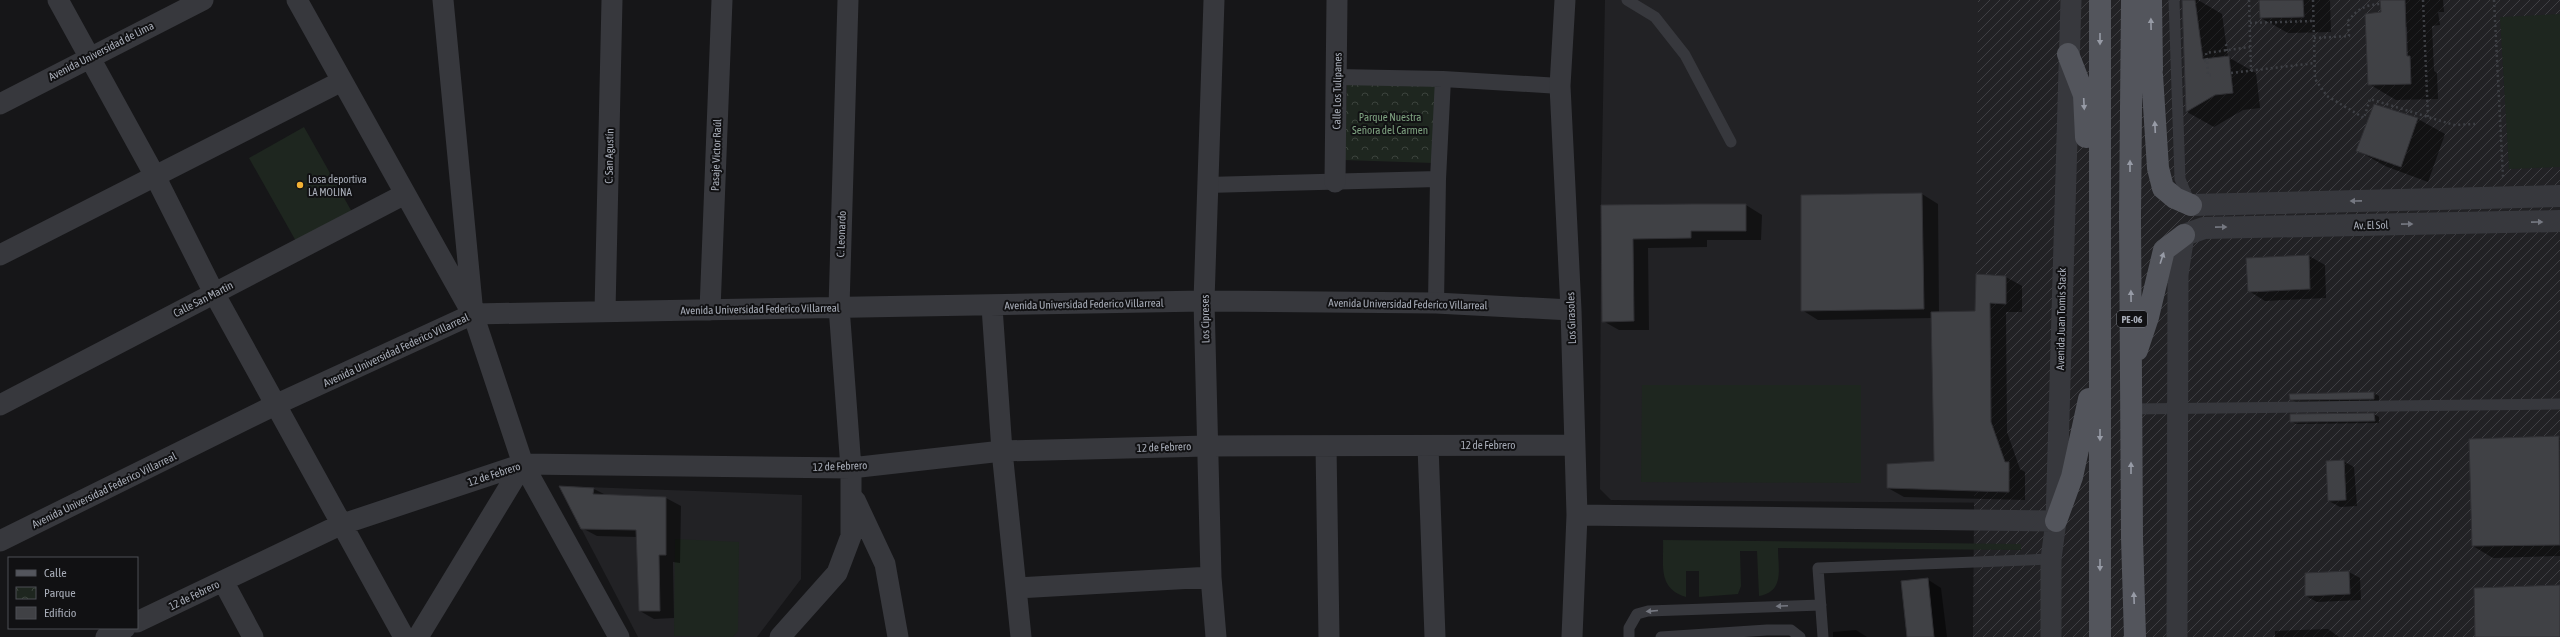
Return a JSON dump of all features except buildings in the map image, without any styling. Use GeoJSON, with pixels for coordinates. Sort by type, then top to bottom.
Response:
{"type":"FeatureCollection","features":[{"type":"Feature","properties":{"kind":"main road"},"geometry":{"type":"LineString","coordinates":[[2100,0],[2100,637]]}},
{"type":"Feature","properties":{"kind":"main road","name":"PE-06"},"geometry":{"type":"LineString","coordinates":[[2132,0],[2130,217],[2132,362],[2131,409],[2135,637]]}},
{"type":"Feature","properties":{"kind":"main road"},"geometry":{"type":"LineString","coordinates":[[2151,0],[2152,75],[2158,168],[2164,188],[2176,198],[2191,205]]}},
{"type":"Feature","properties":{"kind":"main road"},"geometry":{"type":"LineString","coordinates":[[2131,34],[2152,75]]}},
{"type":"Feature","properties":{"kind":"main road"},"geometry":{"type":"LineString","coordinates":[[2068,54],[2084,95],[2088,175],[2099,276]]}},
{"type":"Feature","properties":{"kind":"main road"},"geometry":{"type":"LineString","coordinates":[[2132,362],[2148,317],[2164,250],[2184,235]]}},
{"type":"Feature","properties":{"kind":"main road"},"geometry":{"type":"LineString","coordinates":[[2056,521],[2072,477],[2084,432],[2100,336]]}},
{"type":"Feature","properties":{"kind":"street"},"geometry":{"type":"LineString","coordinates":[[58,0],[91,56],[274,405],[404,637]]}},
{"type":"Feature","properties":{"kind":"street","name":"Avenida Universidad de Lima"},"geometry":{"type":"LineString","coordinates":[[0,104],[91,56],[203,0]]}},
{"type":"Feature","properties":{"kind":"street"},"geometry":{"type":"LineString","coordinates":[[297,0],[473,314],[523,464],[619,637]]}},
{"type":"Feature","properties":{"kind":"street"},"geometry":{"type":"LineString","coordinates":[[443,0],[473,314]]}},
{"type":"Feature","properties":{"kind":"street","name":"C. San Agustín"},"geometry":{"type":"LineString","coordinates":[[605,311],[612,0]]}},
{"type":"Feature","properties":{"kind":"street","name":"Pasaje Victor Raúl"},"geometry":{"type":"LineString","coordinates":[[710,310],[722,0]]}},
{"type":"Feature","properties":{"kind":"street","name":"C. Leonardo"},"geometry":{"type":"LineString","coordinates":[[784,635],[837,573],[852,536],[852,468],[839,307],[848,0]]}},
{"type":"Feature","properties":{"kind":"street","name":"Los Cipreses"},"geometry":{"type":"LineString","coordinates":[[1214,0],[1204,301],[1211,577],[1216,637]]}},
{"type":"Feature","properties":{"kind":"street","name":"Calle Los Tulipanes"},"geometry":{"type":"LineString","coordinates":[[1335,182],[1337,0]]}},
{"type":"Feature","properties":{"kind":"street","name":"Los Girasoles"},"geometry":{"type":"LineString","coordinates":[[1565,0],[1560,86],[1571,310],[1577,515],[1572,637]]}},
{"type":"Feature","properties":{"kind":"street","name":"Avenida Juan Tomis Stack"},"geometry":{"type":"LineString","coordinates":[[2051,637],[2051,559],[2056,521],[2068,54],[2071,0]]}},
{"type":"Feature","properties":{"kind":"street"},"geometry":{"type":"LineString","coordinates":[[1337,78],[1443,79],[1560,86]]}},
{"type":"Feature","properties":{"kind":"street"},"geometry":{"type":"LineString","coordinates":[[1436,303],[1438,179],[1443,79]]}},
{"type":"Feature","properties":{"kind":"street"},"geometry":{"type":"LineString","coordinates":[[0,255],[342,81]]}},
{"type":"Feature","properties":{"kind":"street"},"geometry":{"type":"LineString","coordinates":[[1207,185],[1438,179]]}},
{"type":"Feature","properties":{"kind":"street","name":"Calle San Martin"},"geometry":{"type":"LineString","coordinates":[[0,405],[405,194]]}},
{"type":"Feature","properties":{"kind":"street"},"geometry":{"type":"LineString","coordinates":[[2191,205],[2560,196]]}},
{"type":"Feature","properties":{"kind":"street","name":"Av. El Sol"},"geometry":{"type":"LineString","coordinates":[[2184,235],[2204,228],[2560,221]]}},
{"type":"Feature","properties":{"kind":"street"},"geometry":{"type":"LineString","coordinates":[[2177,637],[2178,275],[2184,235]]}},
{"type":"Feature","properties":{"kind":"street","name":"Avenida Universidad Federico Villarreal"},"geometry":{"type":"LineString","coordinates":[[0,541],[274,405],[473,314],[839,307],[992,306],[1204,301],[1436,303],[1571,310]]}},
{"type":"Feature","properties":{"kind":"street"},"geometry":{"type":"LineString","coordinates":[[992,306],[1002,452],[1021,637]]}},
{"type":"Feature","properties":{"kind":"street","name":"12 de Febrero"},"geometry":{"type":"LineString","coordinates":[[138,623],[340,525],[523,464],[852,468],[1002,452],[1207,446],[1575,445]]}},
{"type":"Feature","properties":{"kind":"street"},"geometry":{"type":"LineString","coordinates":[[1326,446],[1329,637]]}},
{"type":"Feature","properties":{"kind":"street"},"geometry":{"type":"LineString","coordinates":[[1428,446],[1435,637]]}},
{"type":"Feature","properties":{"kind":"street"},"geometry":{"type":"LineString","coordinates":[[418,637],[523,464]]}},
{"type":"Feature","properties":{"kind":"street"},"geometry":{"type":"LineString","coordinates":[[852,494],[885,564],[898,637]]}},
{"type":"Feature","properties":{"kind":"street"},"geometry":{"type":"LineString","coordinates":[[1577,515],[2056,521]]}},
{"type":"Feature","properties":{"kind":"street"},"geometry":{"type":"LineString","coordinates":[[1017,588],[1211,577]]}},
{"type":"Feature","properties":{"kind":"street"},"geometry":{"type":"LineString","coordinates":[[223,581],[254,637]]}},
{"type":"Feature","properties":{"kind":"lane"},"geometry":{"type":"LineString","coordinates":[[1627,0],[1655,17],[1685,55],[1731,142]]}},
{"type":"Feature","properties":{"kind":"lane"},"geometry":{"type":"LineString","coordinates":[[2174,0],[2180,46],[2180,179],[2191,205]]}},
{"type":"Feature","properties":{"kind":"lane"},"geometry":{"type":"LineString","coordinates":[[2479,198],[2481,222]]}},
{"type":"Feature","properties":{"kind":"lane"},"geometry":{"type":"LineString","coordinates":[[2131,409],[2410,408],[2560,404]]}},
{"type":"Feature","properties":{"kind":"lane"},"geometry":{"type":"LineString","coordinates":[[1823,637],[1818,568],[2051,559]]}},
{"type":"Feature","properties":{"kind":"lane"},"geometry":{"type":"LineString","coordinates":[[1629,637],[1629,628],[1637,614],[1648,611],[1821,605]]}},
{"type":"Feature","properties":{"kind":"lane"},"geometry":{"type":"LineString","coordinates":[[1662,637],[1767,630],[1791,630],[1800,637]]}},
{"type":"Feature","properties":{"kind":"path"},"geometry":{"type":"LineString","coordinates":[[2249,0],[2251,71]]}},
{"type":"Feature","properties":{"kind":"path"},"geometry":{"type":"LineString","coordinates":[[2313,0],[2315,79],[2327,96],[2364,118],[2370,99],[2454,125],[2475,124]]}},
{"type":"Feature","properties":{"kind":"path"},"geometry":{"type":"LineString","coordinates":[[2423,0],[2428,117]]}},
{"type":"Feature","properties":{"kind":"path"},"geometry":{"type":"LineString","coordinates":[[2494,0],[2504,197]]}},
{"type":"Feature","properties":{"kind":"path"},"geometry":{"type":"LineString","coordinates":[[2314,38],[2349,36],[2348,21],[2357,10],[2367,4],[2380,4]]}},
{"type":"Feature","properties":{"kind":"path"},"geometry":{"type":"LineString","coordinates":[[2250,23],[2314,21]]}},
{"type":"Feature","properties":{"kind":"path"},"geometry":{"type":"LineString","coordinates":[[2226,44],[2227,50]]}},
{"type":"Feature","properties":{"kind":"path"},"geometry":{"type":"LineString","coordinates":[[2211,75],[2208,76],[2205,60],[2206,53],[2250,47]]}},
{"type":"Feature","properties":{"kind":"path"},"geometry":{"type":"LineString","coordinates":[[2231,73],[2315,63]]}},
{"type":"Feature","properties":{"kind":"shaded area"},"geometry":{"type":"Polygon","coordinates":[[[1605,0],[2033,0],[2023,503],[1611,500],[1600,489],[1601,205],[1605,0]]]}},
{"type":"Feature","properties":{"kind":"shaded area"},"geometry":{"type":"Polygon","coordinates":[[[1978,0],[2560,0],[2560,637],[1973,637],[1978,0]]]}},
{"type":"Feature","properties":{"kind":"shaded area"},"geometry":{"type":"Polygon","coordinates":[[[559,486],[802,495],[801,579],[757,637],[638,637],[559,486]]]}},
{"type":"Feature","properties":{"kind":"green space"},"geometry":{"type":"Polygon","coordinates":[[[2560,14],[2560,167],[2509,169],[2500,17],[2560,14]]]}},
{"type":"Feature","properties":{"kind":"green space","name":"Parque Nuestra Señora del Carmen"},"geometry":{"type":"Polygon","coordinates":[[[1347,84],[1436,86],[1434,163],[1344,160],[1347,84]]]}},
{"type":"Feature","properties":{"kind":"green space","name":"Losa deportiva LA MOLINA"},"geometry":{"type":"Polygon","coordinates":[[[304,127],[352,212],[297,243],[249,158],[304,127]]]}},
{"type":"Feature","properties":{"kind":"green space"},"geometry":{"type":"Polygon","coordinates":[[[1642,385],[1861,385],[1861,483],[1641,482],[1642,385]]]}},
{"type":"Feature","properties":{"kind":"green space"},"geometry":{"type":"Polygon","coordinates":[[[675,539],[739,542],[738,631],[733,637],[674,636],[675,539]]]}},
{"type":"Feature","properties":{"kind":"green space"},"geometry":{"type":"Polygon","coordinates":[[[1663,540],[2021,544],[2021,550],[1778,548],[1779,571],[1776,584],[1773,589],[1759,596],[1757,551],[1740,551],[1741,586],[1738,594],[1699,597],[1699,571],[1686,571],[1686,597],[1670,588],[1666,582],[1663,567],[1663,540]]]}},
{"type":"Feature","properties":{"kind":"place","name":"Losa deportiva LA MOLINA"},"geometry":{"type":"Point","coordinates":[300,185]}}]}
